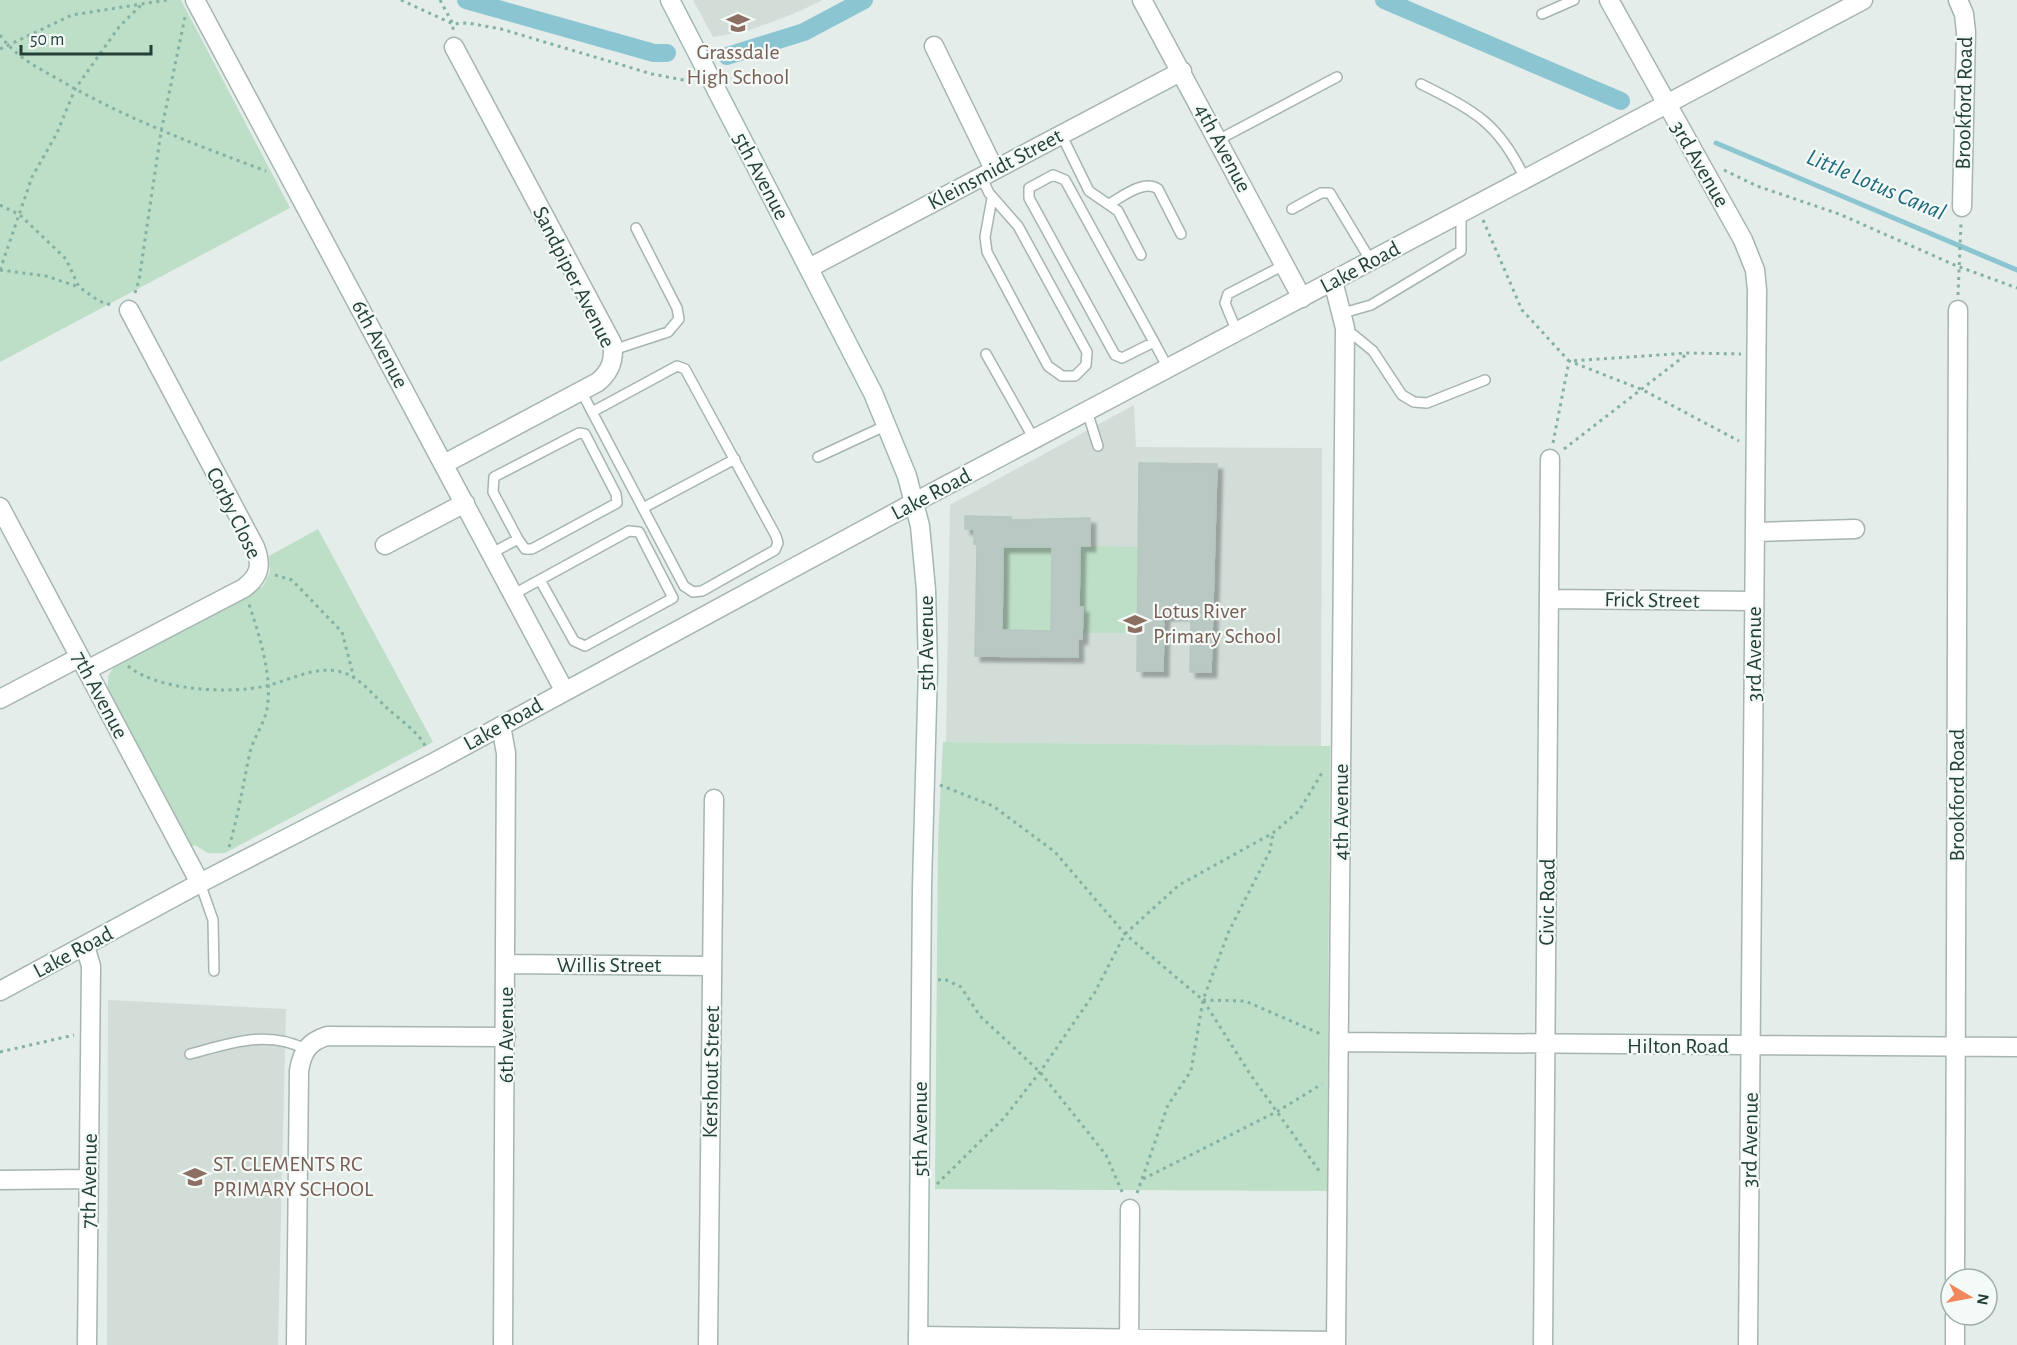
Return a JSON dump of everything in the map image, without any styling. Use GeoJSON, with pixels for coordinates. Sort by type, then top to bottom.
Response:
{"type":"FeatureCollection","features":[{"type":"Feature","properties":{"kind":"street","name":"5th Avenue"},"geometry":{"type":"LineString","coordinates":[[670,0],[687,33],[703,83],[809,268],[887,425],[915,502],[926,590],[918,1341]]}},
{"type":"Feature","properties":{"kind":"street","name":"4th Avenue"},"geometry":{"type":"LineString","coordinates":[[1142,0],[1302,298]]}},
{"type":"Feature","properties":{"kind":"street","name":"3rd Avenue"},"geometry":{"type":"LineString","coordinates":[[1609,0],[1750,256],[1757,290],[1748,1345]]}},
{"type":"Feature","properties":{"kind":"street","name":"Lake Road"},"geometry":{"type":"LineString","coordinates":[[0,991],[200,883],[501,726],[915,502],[1863,0]]}},
{"type":"Feature","properties":{"kind":"street","name":"Brookford Road"},"geometry":{"type":"LineString","coordinates":[[1958,0],[1964,14],[1966,32],[1962,207]]}},
{"type":"Feature","properties":{"kind":"street","name":"6th Avenue"},"geometry":{"type":"LineString","coordinates":[[191,5],[294,182],[564,690]]}},
{"type":"Feature","properties":{"kind":"street"},"geometry":{"type":"LineString","coordinates":[[934,46],[988,172]]}},
{"type":"Feature","properties":{"kind":"street","name":"Sandpiper Avenue"},"geometry":{"type":"LineString","coordinates":[[444,464],[605,377],[612,362],[613,350],[454,47]]}},
{"type":"Feature","properties":{"kind":"street","name":"Kleinsmidt Street"},"geometry":{"type":"LineString","coordinates":[[809,268],[1182,71]]}},
{"type":"Feature","properties":{"kind":"street","name":"4th Avenue"},"geometry":{"type":"LineString","coordinates":[[1333,282],[1344,321],[1336,1343]]}},
{"type":"Feature","properties":{"kind":"street","name":"Corby Close"},"geometry":{"type":"LineString","coordinates":[[0,699],[84,664],[115,656],[244,588],[254,580],[259,570],[260,560],[255,547],[129,310]]}},
{"type":"Feature","properties":{"kind":"street","name":"Brookford Road"},"geometry":{"type":"LineString","coordinates":[[1955,1267],[1958,310]]}},
{"type":"Feature","properties":{"kind":"street","name":"Civic Road"},"geometry":{"type":"LineString","coordinates":[[1543,1345],[1550,459]]}},
{"type":"Feature","properties":{"kind":"street"},"geometry":{"type":"LineString","coordinates":[[385,545],[465,503]]}},
{"type":"Feature","properties":{"kind":"street","name":"7th Avenue"},"geometry":{"type":"LineString","coordinates":[[0,507],[200,883]]}},
{"type":"Feature","properties":{"kind":"street"},"geometry":{"type":"LineString","coordinates":[[1756,532],[1855,529]]}},
{"type":"Feature","properties":{"kind":"street","name":"Frick Street"},"geometry":{"type":"LineString","coordinates":[[1550,599],[1754,601]]}},
{"type":"Feature","properties":{"kind":"street","name":"6th Avenue"},"geometry":{"type":"LineString","coordinates":[[501,726],[506,753],[503,1345]]}},
{"type":"Feature","properties":{"kind":"street","name":"Kershout Street"},"geometry":{"type":"LineString","coordinates":[[708,1345],[714,800]]}},
{"type":"Feature","properties":{"kind":"street","name":"7th Avenue"},"geometry":{"type":"LineString","coordinates":[[85,946],[91,966],[87,1345]]}},
{"type":"Feature","properties":{"kind":"street","name":"Willis Street"},"geometry":{"type":"LineString","coordinates":[[506,964],[712,966]]}},
{"type":"Feature","properties":{"kind":"street"},"geometry":{"type":"LineString","coordinates":[[296,1345],[299,1071],[304,1049],[314,1040],[327,1036],[506,1037]]}},
{"type":"Feature","properties":{"kind":"street","name":"Hilton Road"},"geometry":{"type":"LineString","coordinates":[[1339,1042],[1751,1047],[2017,1047]]}},
{"type":"Feature","properties":{"kind":"street"},"geometry":{"type":"LineString","coordinates":[[0,1180],[88,1179]]}},
{"type":"Feature","properties":{"kind":"street"},"geometry":{"type":"LineString","coordinates":[[1129,1342],[1130,1209]]}},
{"type":"Feature","properties":{"kind":"street"},"geometry":{"type":"LineString","coordinates":[[1955,1327],[1955,1345]]}},
{"type":"Feature","properties":{"kind":"street"},"geometry":{"type":"LineString","coordinates":[[918,1341],[1336,1343]]}},
{"type":"Feature","properties":{"kind":"lane"},"geometry":{"type":"LineString","coordinates":[[1542,14],[1574,0]]}},
{"type":"Feature","properties":{"kind":"lane"},"geometry":{"type":"LineString","coordinates":[[1218,140],[1337,76]]}},
{"type":"Feature","properties":{"kind":"lane"},"geometry":{"type":"LineString","coordinates":[[1421,84],[1468,107],[1492,126],[1510,151],[1525,179]]}},
{"type":"Feature","properties":{"kind":"lane"},"geometry":{"type":"LineString","coordinates":[[1061,134],[1089,191],[1119,212],[1141,255]]}},
{"type":"Feature","properties":{"kind":"lane"},"geometry":{"type":"LineString","coordinates":[[988,172],[992,198],[985,237],[987,252],[1048,366],[1062,376],[1074,375],[1086,364],[1088,352],[1018,226],[992,198]]}},
{"type":"Feature","properties":{"kind":"lane"},"geometry":{"type":"LineString","coordinates":[[1154,342],[1122,358],[1115,355],[1029,198],[1029,188],[1032,185],[1053,175],[1065,180],[1154,342],[1168,368]]}},
{"type":"Feature","properties":{"kind":"lane"},"geometry":{"type":"LineString","coordinates":[[1109,204],[1145,186],[1154,186],[1158,189],[1181,234]]}},
{"type":"Feature","properties":{"kind":"lane"},"geometry":{"type":"LineString","coordinates":[[1292,209],[1321,193],[1330,193],[1371,261]]}},
{"type":"Feature","properties":{"kind":"lane"},"geometry":{"type":"LineString","coordinates":[[1469,209],[1461,251],[1344,321],[1373,351],[1402,395],[1414,402],[1427,403],[1485,380]]}},
{"type":"Feature","properties":{"kind":"lane"},"geometry":{"type":"LineString","coordinates":[[613,350],[668,332],[679,319],[677,308],[636,228]]}},
{"type":"Feature","properties":{"kind":"lane"},"geometry":{"type":"LineString","coordinates":[[1237,332],[1226,309],[1228,294],[1284,265]]}},
{"type":"Feature","properties":{"kind":"lane"},"geometry":{"type":"LineString","coordinates":[[986,354],[1034,439]]}},
{"type":"Feature","properties":{"kind":"lane"},"geometry":{"type":"LineString","coordinates":[[581,392],[688,590],[702,591],[772,553],[778,543],[688,372],[677,366],[592,412]]}},
{"type":"Feature","properties":{"kind":"lane"},"geometry":{"type":"LineString","coordinates":[[1087,411],[1098,446]]}},
{"type":"Feature","properties":{"kind":"lane"},"geometry":{"type":"LineString","coordinates":[[818,457],[887,425]]}},
{"type":"Feature","properties":{"kind":"lane"},"geometry":{"type":"LineString","coordinates":[[579,433],[585,434],[616,494],[616,503],[532,549],[525,549],[518,540],[492,492],[494,477],[579,433]]}},
{"type":"Feature","properties":{"kind":"lane"},"geometry":{"type":"LineString","coordinates":[[643,508],[735,459]]}},
{"type":"Feature","properties":{"kind":"lane"},"geometry":{"type":"LineString","coordinates":[[514,594],[632,529],[639,532],[673,598],[585,646],[574,641],[540,580]]}},
{"type":"Feature","properties":{"kind":"lane"},"geometry":{"type":"LineString","coordinates":[[492,553],[518,540]]}},
{"type":"Feature","properties":{"kind":"lane"},"geometry":{"type":"LineString","coordinates":[[200,883],[213,921],[214,971]]}},
{"type":"Feature","properties":{"kind":"lane"},"geometry":{"type":"LineString","coordinates":[[190,1054],[255,1039],[277,1039],[304,1049]]}},
{"type":"Feature","properties":{"kind":"path"},"geometry":{"type":"LineString","coordinates":[[0,49],[72,15],[167,0]]}},
{"type":"Feature","properties":{"kind":"path"},"geometry":{"type":"LineString","coordinates":[[401,0],[453,24],[468,22],[501,29],[652,74],[703,83]]}},
{"type":"Feature","properties":{"kind":"path"},"geometry":{"type":"LineString","coordinates":[[440,0],[453,24]]}},
{"type":"Feature","properties":{"kind":"path"},"geometry":{"type":"LineString","coordinates":[[142,4],[119,27],[75,89],[57,133],[32,177],[0,270],[46,276],[79,287],[99,301],[129,310],[139,280],[161,132],[191,5]]}},
{"type":"Feature","properties":{"kind":"path"},"geometry":{"type":"LineString","coordinates":[[0,35],[19,56],[75,89],[161,132],[294,182]]}},
{"type":"Feature","properties":{"kind":"path"},"geometry":{"type":"LineString","coordinates":[[1695,157],[1757,186],[1839,214],[1958,266],[2017,288]]}},
{"type":"Feature","properties":{"kind":"path"},"geometry":{"type":"LineString","coordinates":[[0,205],[20,215],[66,259],[79,287]]}},
{"type":"Feature","properties":{"kind":"path"},"geometry":{"type":"LineString","coordinates":[[1469,209],[1521,310],[1569,360],[1643,390],[1756,451]]}},
{"type":"Feature","properties":{"kind":"path"},"geometry":{"type":"LineString","coordinates":[[1958,310],[1960,234]]}},
{"type":"Feature","properties":{"kind":"path"},"geometry":{"type":"LineString","coordinates":[[1550,459],[1643,390],[1688,352]]}},
{"type":"Feature","properties":{"kind":"path"},"geometry":{"type":"LineString","coordinates":[[1569,360],[1688,352],[1756,355]]}},
{"type":"Feature","properties":{"kind":"path"},"geometry":{"type":"LineString","coordinates":[[1550,459],[1569,360]]}},
{"type":"Feature","properties":{"kind":"path"},"geometry":{"type":"LineString","coordinates":[[259,570],[292,580],[342,632],[354,678]]}},
{"type":"Feature","properties":{"kind":"path"},"geometry":{"type":"LineString","coordinates":[[230,853],[228,848],[242,804],[251,750],[267,709],[267,686],[259,634],[244,588]]}},
{"type":"Feature","properties":{"kind":"path"},"geometry":{"type":"LineString","coordinates":[[115,656],[132,670],[184,687],[224,691],[267,686],[330,670],[344,672],[354,678],[424,743],[427,749]]}},
{"type":"Feature","properties":{"kind":"path"},"geometry":{"type":"LineString","coordinates":[[919,1202],[1004,1119],[1040,1072],[1095,992],[1125,934],[1179,885],[1273,833],[1299,811],[1323,771]]}},
{"type":"Feature","properties":{"kind":"path"},"geometry":{"type":"LineString","coordinates":[[925,779],[993,806],[1055,852],[1125,934],[1203,1000],[1250,1074],[1324,1178],[1339,1178]]}},
{"type":"Feature","properties":{"kind":"path"},"geometry":{"type":"LineString","coordinates":[[1130,1209],[1143,1179],[1168,1105],[1191,1071],[1203,1000],[1229,930],[1270,851],[1273,833]]}},
{"type":"Feature","properties":{"kind":"path"},"geometry":{"type":"LineString","coordinates":[[921,980],[944,979],[961,987],[980,1016],[1040,1072],[1106,1155],[1130,1209]]}},
{"type":"Feature","properties":{"kind":"path"},"geometry":{"type":"LineString","coordinates":[[1203,1000],[1245,1001],[1339,1042]]}},
{"type":"Feature","properties":{"kind":"path"},"geometry":{"type":"LineString","coordinates":[[0,1052],[80,1034]]}},
{"type":"Feature","properties":{"kind":"path"},"geometry":{"type":"LineString","coordinates":[[1143,1179],[1278,1111],[1339,1074]]}},
{"type":"Feature","properties":{"kind":"shaded area","name":"Grassdale High School"},"geometry":{"type":"Polygon","coordinates":[[[693,0],[823,0],[747,31],[713,37],[693,0]]]}},
{"type":"Feature","properties":{"kind":"shaded area","name":"Lotus River Primary School"},"geometry":{"type":"Polygon","coordinates":[[[1134,405],[1136,447],[1322,448],[1321,746],[946,742],[950,505],[1134,405]]]}},
{"type":"Feature","properties":{"kind":"shaded area","name":"ST. CLEMENTS RC PRIMARY SCHOOL"},"geometry":{"type":"Polygon","coordinates":[[[108,1000],[286,1009],[278,1345],[107,1345],[108,1000]]]}},
{"type":"Feature","properties":{"kind":"green space"},"geometry":{"type":"Polygon","coordinates":[[[0,0],[181,0],[290,208],[0,362],[0,0]]]}},
{"type":"Feature","properties":{"kind":"green space"},"geometry":{"type":"Polygon","coordinates":[[[318,529],[433,742],[225,853],[208,853],[195,845],[191,847],[108,691],[108,676],[116,664],[263,586],[270,572],[269,556],[318,529]]]}},
{"type":"Feature","properties":{"kind":"green space"},"geometry":{"type":"Polygon","coordinates":[[[1080,546],[1138,547],[1137,633],[1078,633],[1083,607],[1079,607],[1080,546]]]}},
{"type":"Feature","properties":{"kind":"green space"},"geometry":{"type":"Polygon","coordinates":[[[1003,547],[1052,547],[1051,631],[1002,630],[1003,547]]]}},
{"type":"Feature","properties":{"kind":"green space"},"geometry":{"type":"Polygon","coordinates":[[[943,742],[1330,746],[1327,1191],[935,1189],[938,842],[943,742]]]}},
{"type":"Feature","properties":{"kind":"building"},"geometry":{"type":"Polygon","coordinates":[[[1139,463],[1217,464],[1211,672],[1190,672],[1191,614],[1164,615],[1163,671],[1137,671],[1139,463]]]}},
{"type":"Feature","properties":{"kind":"building"},"geometry":{"type":"Polygon","coordinates":[[[965,516],[1011,517],[1011,520],[1090,518],[1090,546],[1080,546],[1079,607],[1083,607],[1082,639],[1078,639],[1078,657],[975,656],[977,545],[974,544],[974,529],[965,529],[965,516]],[[1003,547],[1002,630],[1051,631],[1052,547],[1003,547]]]}},
{"type":"Feature","properties":{"kind":"waterway","name":"Little Lotus Canal"},"geometry":{"type":"LineString","coordinates":[[466,0],[654,53],[667,53]]}},
{"type":"Feature","properties":{"kind":"waterway","name":"Little Lotus Canal"},"geometry":{"type":"LineString","coordinates":[[727,56],[804,32],[864,0]]}},
{"type":"Feature","properties":{"kind":"waterway","name":"Little Lotus Canal"},"geometry":{"type":"LineString","coordinates":[[1384,0],[1621,101]]}},
{"type":"Feature","properties":{"kind":"waterway","name":"Little Lotus Canal"},"geometry":{"type":"LineString","coordinates":[[1716,143],[2017,270]]}},
{"type":"Feature","properties":{"kind":"place","name":"Grassdale High School"},"geometry":{"type":"Point","coordinates":[738,23]}},
{"type":"Feature","properties":{"kind":"place","name":"Lotus River Primary School"},"geometry":{"type":"Point","coordinates":[1135,624]}},
{"type":"Feature","properties":{"kind":"place","name":"ST. CLEMENTS RC PRIMARY SCHOOL"},"geometry":{"type":"Point","coordinates":[195,1177]}}]}
